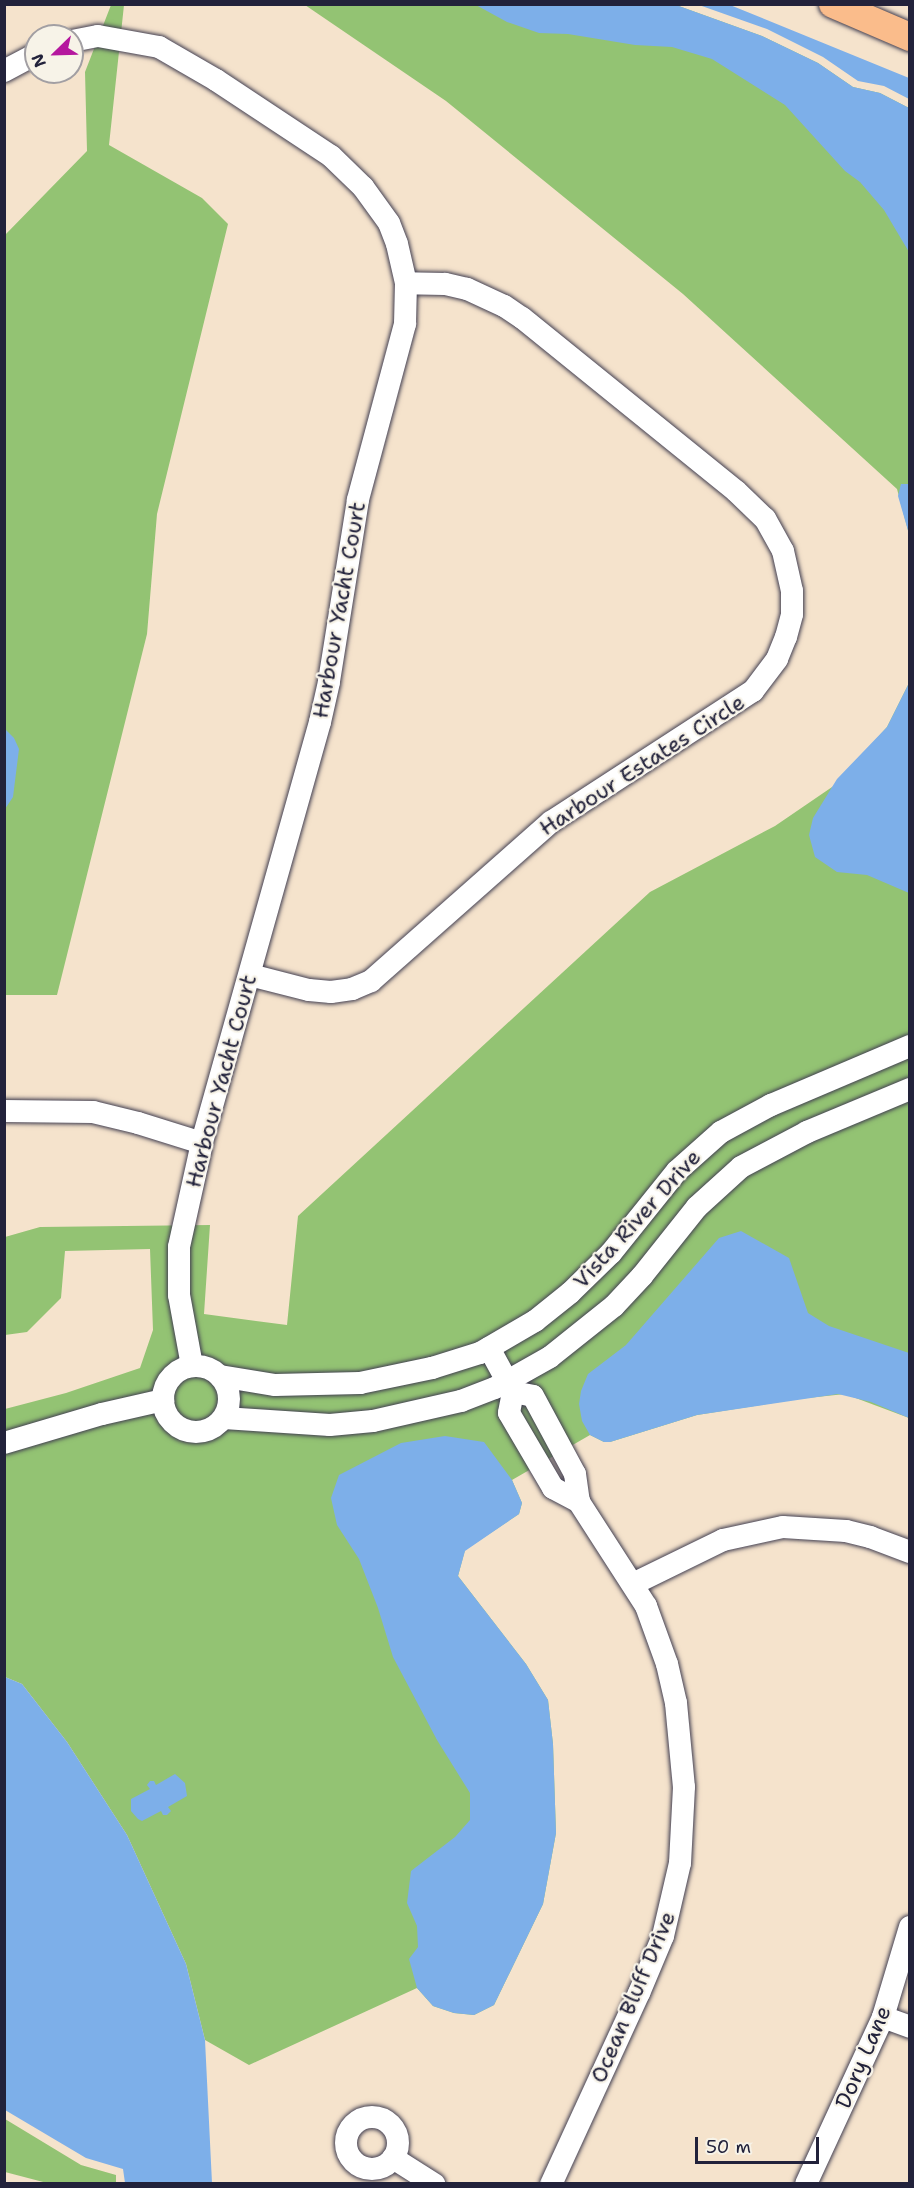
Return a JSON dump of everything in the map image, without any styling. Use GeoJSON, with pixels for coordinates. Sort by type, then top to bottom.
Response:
{"type":"FeatureCollection","features":[{"type":"Feature","properties":{"kind":"main road"},"geometry":{"type":"LineString","coordinates":[[832,4],[909,37]]}},
{"type":"Feature","properties":{"kind":"street","name":"Harbour Yacht Court"},"geometry":{"type":"LineString","coordinates":[[84,39],[98,36],[159,47],[216,80],[332,156],[363,187],[389,223],[398,244],[406,284],[405,324],[358,500],[324,702],[202,1143],[179,1247],[179,1295],[192,1366]]}},
{"type":"Feature","properties":{"kind":"street"},"geometry":{"type":"LineString","coordinates":[[4,72],[24,61]]}},
{"type":"Feature","properties":{"kind":"street","name":"Harbour Estates Circle"},"geometry":{"type":"LineString","coordinates":[[250,975],[309,990],[332,992],[352,989],[371,981],[551,822],[753,691],[777,659],[792,614],[792,591],[783,550],[765,519],[744,498],[522,318],[504,306],[467,289],[445,284],[406,284]]}},
{"type":"Feature","properties":{"kind":"street","name":"Vista River Drive"},"geometry":{"type":"LineString","coordinates":[[220,1376],[275,1385],[360,1383],[432,1368],[489,1348],[535,1321],[570,1293],[611,1253],[677,1171],[721,1132],[771,1104],[909,1046]]}},
{"type":"Feature","properties":{"kind":"street","name":"Vista River Drive"},"geometry":{"type":"LineString","coordinates":[[224,1418],[330,1425],[373,1421],[510,1387],[614,1306],[642,1276],[697,1207],[741,1167],[807,1132],[909,1089]]}},
{"type":"Feature","properties":{"kind":"street"},"geometry":{"type":"LineString","coordinates":[[4,1111],[93,1112],[202,1143]]}},
{"type":"Feature","properties":{"kind":"street"},"geometry":{"type":"LineString","coordinates":[[489,1348],[510,1387]]}},
{"type":"Feature","properties":{"kind":"street"},"geometry":{"type":"LineString","coordinates":[[192,1366],[202,1366],[220,1376],[230,1396],[224,1418],[206,1431],[184,1430],[168,1417],[163,1400],[168,1381],[175,1374],[192,1366]]}},
{"type":"Feature","properties":{"kind":"street","name":"Ocean Bluff Drive"},"geometry":{"type":"LineString","coordinates":[[550,2184],[663,1936],[680,1863],[684,1787],[676,1703],[655,1627],[633,1584],[579,1502],[575,1474],[533,1396],[510,1387],[509,1413],[553,1488],[579,1502]]}},
{"type":"Feature","properties":{"kind":"street"},"geometry":{"type":"LineString","coordinates":[[4,1443],[102,1414],[163,1400]]}},
{"type":"Feature","properties":{"kind":"street"},"geometry":{"type":"LineString","coordinates":[[531,1451],[555,1437]]}},
{"type":"Feature","properties":{"kind":"street"},"geometry":{"type":"LineString","coordinates":[[633,1584],[723,1540],[783,1527],[821,1527],[846,1531],[870,1537],[909,1552]]}},
{"type":"Feature","properties":{"kind":"street","name":"Dory Lane"},"geometry":{"type":"LineString","coordinates":[[806,2184],[883,2017],[909,1927]]}},
{"type":"Feature","properties":{"kind":"street"},"geometry":{"type":"LineString","coordinates":[[883,2017],[909,2027]]}},
{"type":"Feature","properties":{"kind":"street"},"geometry":{"type":"LineString","coordinates":[[393,2158],[434,2184]]}},
{"type":"Feature","properties":{"kind":"green space"},"geometry":{"type":"Polygon","coordinates":[[[111,5],[124,5],[109,145],[202,198],[228,224],[157,514],[147,634],[57,995],[5,995],[5,235],[87,151],[85,72],[111,5]]]}},
{"type":"Feature","properties":{"kind":"green space"},"geometry":{"type":"Polygon","coordinates":[[[305,5],[676,5],[762,36],[818,63],[853,87],[880,93],[909,108],[909,534],[897,489],[683,294],[446,101],[305,5]]]}},
{"type":"Feature","properties":{"kind":"green space"},"geometry":{"type":"Polygon","coordinates":[[[909,683],[909,1418],[845,1394],[798,1399],[697,1415],[610,1442],[604,1442],[590,1435],[512,1480],[522,1503],[519,1514],[465,1550],[458,1576],[526,1664],[548,1700],[553,1744],[556,1833],[543,1904],[494,2005],[474,2015],[454,2013],[433,2006],[417,1988],[249,2065],[205,2040],[186,1964],[127,1835],[67,1742],[22,1684],[5,1677],[5,1409],[66,1393],[140,1368],[153,1330],[150,1249],[65,1251],[61,1298],[27,1332],[5,1335],[5,1237],[40,1227],[210,1225],[204,1314],[287,1325],[298,1216],[650,892],[775,826],[835,785],[887,727],[909,683]]]}},
{"type":"Feature","properties":{"kind":"green space"},"geometry":{"type":"Polygon","coordinates":[[[5,2119],[81,2165],[116,2175],[116,2183],[47,2183],[5,2172],[5,2119]]]}},
{"type":"Feature","properties":{"kind":"water"},"geometry":{"type":"Polygon","coordinates":[[[476,5],[676,5],[762,36],[818,63],[853,87],[880,93],[909,108],[909,252],[884,210],[785,105],[712,59],[672,47],[635,45],[568,34],[539,33],[507,22],[476,5]]]}},
{"type":"Feature","properties":{"kind":"water"},"geometry":{"type":"Polygon","coordinates":[[[699,5],[730,5],[909,78],[909,99],[884,86],[858,81],[823,57],[767,29],[699,5]]]}},
{"type":"Feature","properties":{"kind":"water"},"geometry":{"type":"Polygon","coordinates":[[[901,484],[909,484],[909,534],[898,496],[901,484]]]}},
{"type":"Feature","properties":{"kind":"water"},"geometry":{"type":"Polygon","coordinates":[[[909,683],[909,893],[867,875],[837,872],[815,857],[809,835],[813,818],[837,779],[887,727],[909,683]]]}},
{"type":"Feature","properties":{"kind":"water"},"geometry":{"type":"Polygon","coordinates":[[[5,729],[14,738],[19,749],[13,797],[5,809],[5,729]]]}},
{"type":"Feature","properties":{"kind":"water"},"geometry":{"type":"Polygon","coordinates":[[[741,1231],[789,1258],[808,1313],[829,1326],[909,1353],[909,1418],[871,1402],[838,1394],[697,1415],[610,1442],[604,1442],[590,1435],[582,1421],[579,1404],[581,1391],[588,1374],[626,1345],[719,1238],[741,1231]]]}},
{"type":"Feature","properties":{"kind":"water"},"geometry":{"type":"Polygon","coordinates":[[[445,1436],[484,1442],[512,1480],[522,1503],[519,1514],[465,1551],[458,1576],[526,1664],[548,1700],[553,1744],[556,1833],[543,1904],[494,2005],[474,2015],[454,2013],[433,2006],[417,1988],[409,1959],[418,1947],[417,1926],[407,1903],[411,1871],[455,1837],[470,1820],[470,1793],[437,1740],[393,1657],[378,1608],[359,1559],[337,1525],[331,1498],[339,1475],[401,1443],[445,1436]]]}},
{"type":"Feature","properties":{"kind":"water"},"geometry":{"type":"Polygon","coordinates":[[[5,1677],[22,1684],[67,1742],[127,1835],[186,1964],[205,2040],[212,2183],[125,2183],[123,2169],[86,2158],[5,2110],[5,1677]]]}},
{"type":"Feature","properties":{"kind":"water"},"geometry":{"type":"Polygon","coordinates":[[[175,1774],[185,1783],[187,1796],[168,1807],[171,1811],[167,1815],[163,1815],[161,1811],[142,1821],[138,1819],[131,1811],[131,1799],[150,1789],[147,1785],[150,1781],[154,1781],[156,1785],[175,1774]]]}}]}
